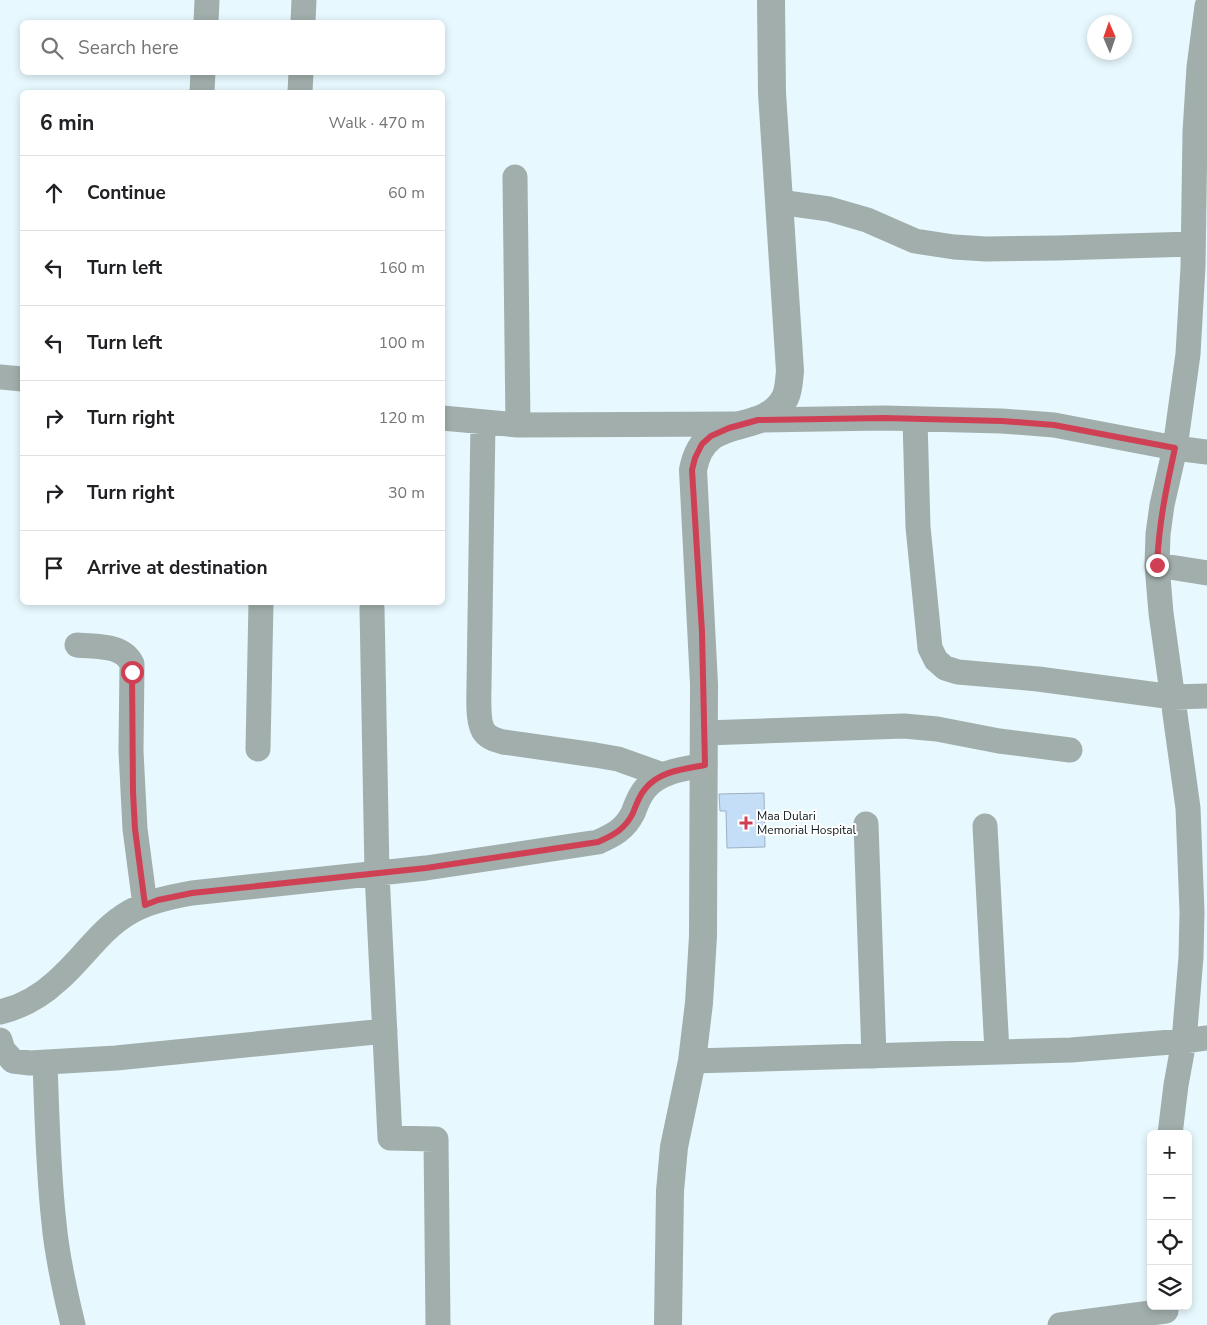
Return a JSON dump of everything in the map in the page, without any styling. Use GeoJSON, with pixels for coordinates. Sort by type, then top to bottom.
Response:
{"type":"FeatureCollection","features":[{"type":"Feature","properties":{"kind":"street"},"geometry":{"type":"LineString","coordinates":[[206,20],[207,0]]}},
{"type":"Feature","properties":{"kind":"street"},"geometry":{"type":"LineString","coordinates":[[303,20],[304,0]]}},
{"type":"Feature","properties":{"kind":"street"},"geometry":{"type":"LineString","coordinates":[[668,1325],[671,1182],[674,1147],[692,1061],[699,1003],[703,936],[704,684],[692,470],[695,458],[702,444],[711,436],[750,422],[778,406],[785,398],[790,371],[772,93],[771,0]]}},
{"type":"Feature","properties":{"kind":"street"},"geometry":{"type":"LineString","coordinates":[[1171,1130],[1195,1040],[1191,957],[1191,864],[1188,808],[1161,613],[1157,565],[1158,534],[1162,505],[1175,448],[1188,354],[1193,244],[1195,132],[1207,6]]}},
{"type":"Feature","properties":{"kind":"street"},"geometry":{"type":"LineString","coordinates":[[202,90],[203,75]]}},
{"type":"Feature","properties":{"kind":"street"},"geometry":{"type":"LineString","coordinates":[[300,90],[301,75]]}},
{"type":"Feature","properties":{"kind":"street"},"geometry":{"type":"LineString","coordinates":[[515,177],[518,425]]}},
{"type":"Feature","properties":{"kind":"street"},"geometry":{"type":"LineString","coordinates":[[779,202],[829,209],[866,220],[915,241],[954,248],[1058,248],[1193,244]]}},
{"type":"Feature","properties":{"kind":"street"},"geometry":{"type":"LineString","coordinates":[[0,377],[20,379]]}},
{"type":"Feature","properties":{"kind":"street"},"geometry":{"type":"LineString","coordinates":[[445,418],[518,425],[915,419],[1002,421],[1054,425],[1175,448],[1207,452]]}},
{"type":"Feature","properties":{"kind":"street"},"geometry":{"type":"LineString","coordinates":[[915,419],[918,527],[930,648],[936,660],[946,668],[958,672],[1038,679],[1173,697],[1207,696]]}},
{"type":"Feature","properties":{"kind":"street"},"geometry":{"type":"LineString","coordinates":[[483,422],[479,686],[481,725],[484,732],[490,738],[503,742],[596,755],[618,760],[663,775]]}},
{"type":"Feature","properties":{"kind":"street"},"geometry":{"type":"LineString","coordinates":[[1157,565],[1207,573]]}},
{"type":"Feature","properties":{"kind":"street"},"geometry":{"type":"LineString","coordinates":[[258,748],[261,605]]}},
{"type":"Feature","properties":{"kind":"street"},"geometry":{"type":"LineString","coordinates":[[372,608],[377,873],[390,1138],[436,1139],[438,1325]]}},
{"type":"Feature","properties":{"kind":"street"},"geometry":{"type":"LineString","coordinates":[[77,645],[115,649],[129,657],[132,664],[131,751],[133,801],[145,905]]}},
{"type":"Feature","properties":{"kind":"street"},"geometry":{"type":"LineString","coordinates":[[704,733],[904,726],[937,729],[1070,750]]}},
{"type":"Feature","properties":{"kind":"street"},"geometry":{"type":"LineString","coordinates":[[0,1012],[14,1008],[38,996],[58,981],[108,928],[130,912],[158,900],[192,893],[377,873],[598,842],[614,835],[624,827],[645,789],[663,775],[676,770],[705,765]]}},
{"type":"Feature","properties":{"kind":"street"},"geometry":{"type":"LineString","coordinates":[[866,824],[874,1056]]}},
{"type":"Feature","properties":{"kind":"street"},"geometry":{"type":"LineString","coordinates":[[985,826],[997,1052]]}},
{"type":"Feature","properties":{"kind":"street"},"geometry":{"type":"LineString","coordinates":[[0,1040],[3,1050],[13,1061],[30,1063],[125,1057],[385,1031]]}},
{"type":"Feature","properties":{"kind":"street"},"geometry":{"type":"LineString","coordinates":[[692,1061],[1071,1050],[1195,1040]]}},
{"type":"Feature","properties":{"kind":"street"},"geometry":{"type":"LineString","coordinates":[[45,1062],[49,1168],[54,1225],[61,1271],[73,1325]]}},
{"type":"Feature","properties":{"kind":"street"},"geometry":{"type":"LineString","coordinates":[[1060,1325],[1167,1314]]}},
{"type":"Feature","properties":{"kind":"building"},"geometry":{"type":"Polygon","coordinates":[[[764,793],[765,847],[727,848],[726,811],[720,811],[719,794],[764,793]]]}},
{"type":"Feature","properties":{"kind":"place","name":"Maa Dulari Memorial Hospital"},"geometry":{"type":"Point","coordinates":[746,823]}},
{"type":"Feature","properties":{"kind":"route"},"geometry":{"type":"LineString","coordinates":[[132,672],[131,751],[135,829],[145,905],[158,900],[192,893],[426,868],[598,842],[614,835],[624,827],[645,789],[656,780],[676,770],[705,765],[700,580],[692,470],[695,458],[702,444],[711,436],[729,428],[758,420],[884,418],[1002,421],[1054,425],[1175,448],[1162,505],[1158,534],[1157,565]]}}]}
